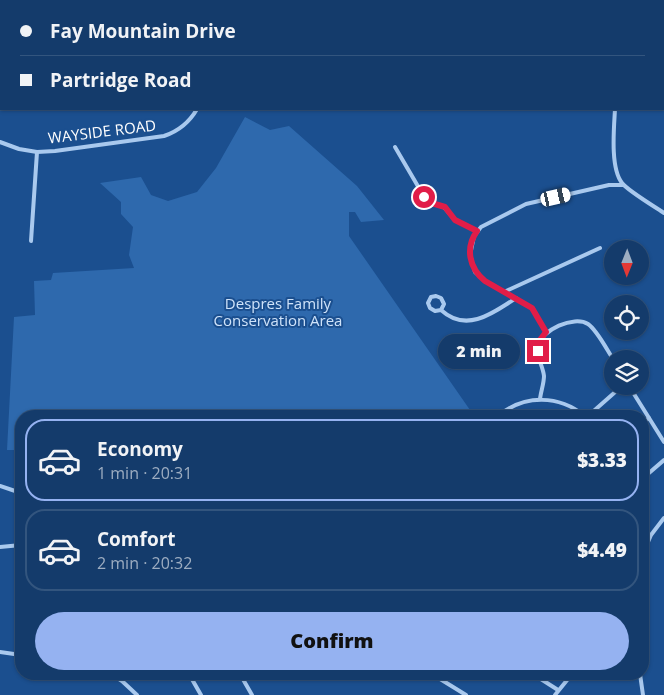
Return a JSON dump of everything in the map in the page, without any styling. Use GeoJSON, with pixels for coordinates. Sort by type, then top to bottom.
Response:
{"type":"FeatureCollection","features":[{"type":"Feature","properties":{"kind":"street","name":"WAYSIDE ROAD"},"geometry":{"type":"LineString","coordinates":[[0,142],[19,149],[37,152],[164,136],[181,128],[196,110]]}},
{"type":"Feature","properties":{"kind":"street"},"geometry":{"type":"LineString","coordinates":[[615,110],[616,169],[623,185],[664,213]]}},
{"type":"Feature","properties":{"kind":"street"},"geometry":{"type":"LineString","coordinates":[[395,147],[426,200],[432,204],[443,206],[455,220],[477,231]]}},
{"type":"Feature","properties":{"kind":"street"},"geometry":{"type":"LineString","coordinates":[[31,241],[37,152]]}},
{"type":"Feature","properties":{"kind":"street"},"geometry":{"type":"LineString","coordinates":[[546,332],[532,308],[485,281],[472,267],[470,249],[474,236],[477,231],[498,218],[526,204],[609,185],[623,185]]}},
{"type":"Feature","properties":{"kind":"street"},"geometry":{"type":"LineString","coordinates":[[504,292],[600,248]]}},
{"type":"Feature","properties":{"kind":"street"},"geometry":{"type":"LineString","coordinates":[[441,310],[444,304],[441,298],[436,296],[430,298],[428,302],[430,308],[435,311],[441,310],[456,320],[472,321],[516,298]]}},
{"type":"Feature","properties":{"kind":"street"},"geometry":{"type":"LineString","coordinates":[[540,399],[544,377],[538,356],[538,346],[546,332],[568,323],[583,322],[593,328],[607,350]]}},
{"type":"Feature","properties":{"kind":"street"},"geometry":{"type":"LineString","coordinates":[[594,410],[612,395]]}},
{"type":"Feature","properties":{"kind":"street"},"geometry":{"type":"LineString","coordinates":[[635,395],[644,410]]}},
{"type":"Feature","properties":{"kind":"street"},"geometry":{"type":"LineString","coordinates":[[507,410],[523,403],[540,399],[551,400],[577,410]]}},
{"type":"Feature","properties":{"kind":"street"},"geometry":{"type":"LineString","coordinates":[[649,418],[664,442]]}},
{"type":"Feature","properties":{"kind":"street"},"geometry":{"type":"LineString","coordinates":[[649,473],[664,460]]}},
{"type":"Feature","properties":{"kind":"street"},"geometry":{"type":"LineString","coordinates":[[0,486],[15,491]]}},
{"type":"Feature","properties":{"kind":"street"},"geometry":{"type":"LineString","coordinates":[[649,540],[664,518]]}},
{"type":"Feature","properties":{"kind":"street"},"geometry":{"type":"LineString","coordinates":[[0,547],[15,546]]}},
{"type":"Feature","properties":{"kind":"street"},"geometry":{"type":"LineString","coordinates":[[0,652],[15,655]]}},
{"type":"Feature","properties":{"kind":"street"},"geometry":{"type":"LineString","coordinates":[[119,680],[137,695]]}},
{"type":"Feature","properties":{"kind":"street"},"geometry":{"type":"LineString","coordinates":[[192,680],[201,695]]}},
{"type":"Feature","properties":{"kind":"street"},"geometry":{"type":"LineString","coordinates":[[243,680],[252,695]]}},
{"type":"Feature","properties":{"kind":"street"},"geometry":{"type":"LineString","coordinates":[[442,680],[466,695]]}},
{"type":"Feature","properties":{"kind":"street"},"geometry":{"type":"LineString","coordinates":[[542,680],[558,690]]}},
{"type":"Feature","properties":{"kind":"street"},"geometry":{"type":"LineString","coordinates":[[555,695],[567,680]]}},
{"type":"Feature","properties":{"kind":"street"},"geometry":{"type":"LineString","coordinates":[[641,680],[643,695]]}},
{"type":"Feature","properties":{"kind":"green space","name":"Despres Family Conservation Area"},"geometry":{"type":"Polygon","coordinates":[[[245,117],[270,130],[289,126],[357,186],[384,220],[361,222],[355,212],[349,212],[349,236],[470,410],[15,410],[15,450],[7,450],[14,317],[35,315],[34,281],[51,280],[53,273],[134,268],[129,255],[133,227],[121,214],[121,202],[100,183],[141,177],[151,195],[168,201],[197,192],[216,168],[245,117]]]}},
{"type":"Feature","properties":{"kind":"route"},"geometry":{"type":"LineString","coordinates":[[424,197],[432,204],[445,207],[458,223],[477,231],[470,249],[472,267],[485,281],[528,305],[535,311],[546,332],[540,340],[538,351]]}}]}
